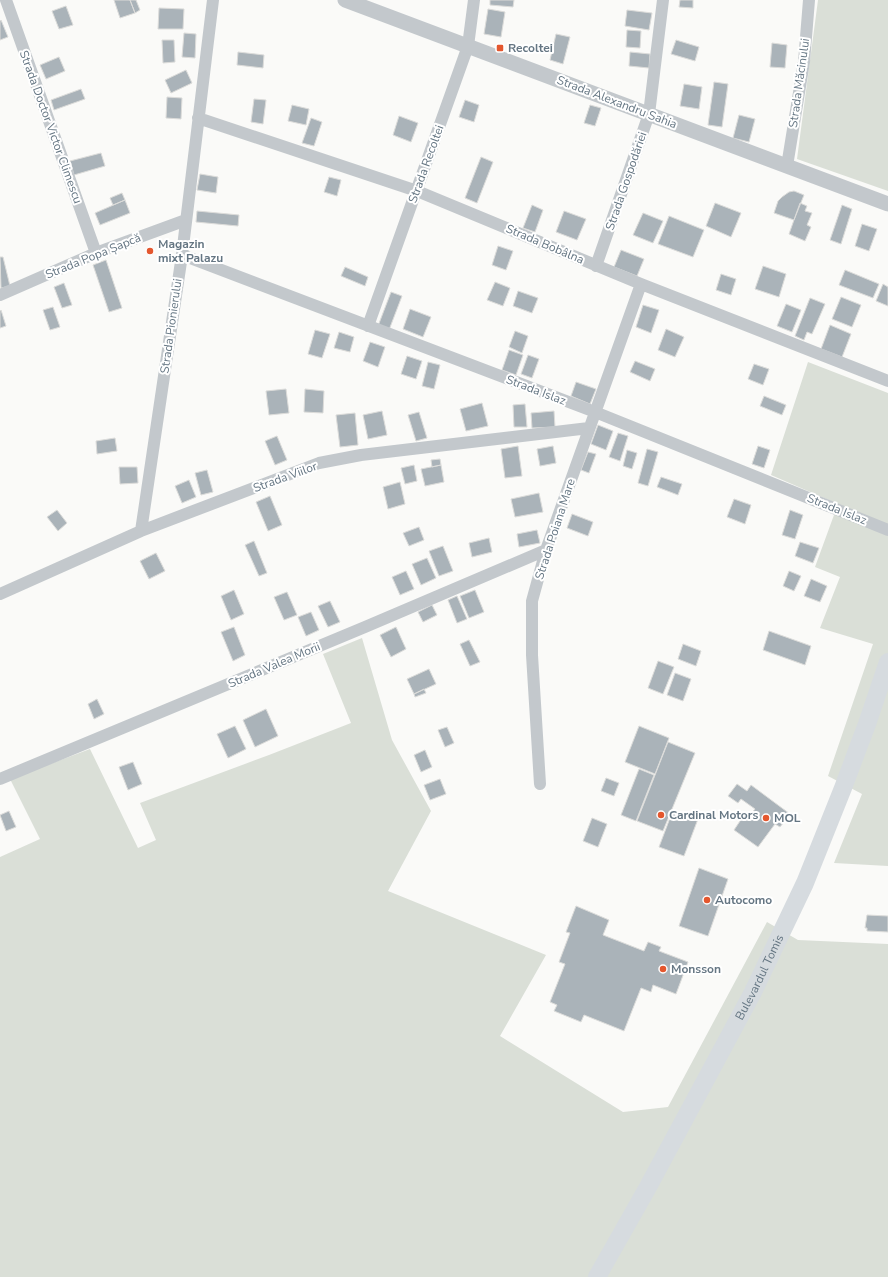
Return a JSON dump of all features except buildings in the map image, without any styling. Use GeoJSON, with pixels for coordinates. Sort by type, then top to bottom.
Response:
{"type":"FeatureCollection","features":[{"type":"Feature","properties":{"kind":"main road","name":"Bulevardul Tomis"},"geometry":{"type":"LineString","coordinates":[[597,1277],[648,1187],[753,992],[805,883],[843,788],[888,662]]}},
{"type":"Feature","properties":{"kind":"main road","name":"Bulevardul Tomis"},"geometry":{"type":"LineString","coordinates":[[610,1277],[762,996],[810,894],[852,791],[888,692]]}},
{"type":"Feature","properties":{"kind":"street","name":"Strada Doctor Victor Climescu"},"geometry":{"type":"LineString","coordinates":[[6,0],[96,254]]}},
{"type":"Feature","properties":{"kind":"street","name":"Strada Pionierului"},"geometry":{"type":"LineString","coordinates":[[141,532],[182,255],[213,0]]}},
{"type":"Feature","properties":{"kind":"street","name":"Strada Alexandru Sahia"},"geometry":{"type":"LineString","coordinates":[[345,0],[888,204]]}},
{"type":"Feature","properties":{"kind":"street","name":"Strada Recoltei"},"geometry":{"type":"LineString","coordinates":[[368,326],[468,46],[474,0]]}},
{"type":"Feature","properties":{"kind":"street","name":"Strada Gospodăriei"},"geometry":{"type":"LineString","coordinates":[[596,266],[649,114],[663,0]]}},
{"type":"Feature","properties":{"kind":"street","name":"Strada Măcinului"},"geometry":{"type":"LineString","coordinates":[[787,166],[804,62],[809,0]]}},
{"type":"Feature","properties":{"kind":"street","name":"Strada Bobâlna"},"geometry":{"type":"LineString","coordinates":[[198,118],[417,191],[596,266],[888,381]]}},
{"type":"Feature","properties":{"kind":"street","name":"Strada Popa Șapcă"},"geometry":{"type":"LineString","coordinates":[[0,295],[96,254],[186,220]]}},
{"type":"Feature","properties":{"kind":"street","name":"Strada Islaz"},"geometry":{"type":"LineString","coordinates":[[182,255],[595,412],[888,530]]}},
{"type":"Feature","properties":{"kind":"street","name":"Strada Poiana Mare"},"geometry":{"type":"LineString","coordinates":[[540,784],[532,655],[532,601],[546,550],[641,284]]}},
{"type":"Feature","properties":{"kind":"street","name":"Strada Viilor"},"geometry":{"type":"LineString","coordinates":[[0,594],[141,532],[320,464],[361,455],[589,428]]}},
{"type":"Feature","properties":{"kind":"street","name":"Strada Valea Morii"},"geometry":{"type":"LineString","coordinates":[[0,779],[546,550]]}},
{"type":"Feature","properties":{"kind":"shaded area"},"geometry":{"type":"Polygon","coordinates":[[[818,0],[888,0],[888,191],[797,159],[818,0]]]}},
{"type":"Feature","properties":{"kind":"shaded area"},"geometry":{"type":"Polygon","coordinates":[[[808,362],[888,393],[888,866],[834,863],[862,794],[828,776],[873,644],[820,628],[840,577],[815,567],[838,504],[771,475],[808,362]]]}},
{"type":"Feature","properties":{"kind":"shaded area"},"geometry":{"type":"Polygon","coordinates":[[[362,638],[392,740],[431,811],[388,891],[546,955],[500,1036],[623,1112],[668,1107],[767,922],[798,940],[888,944],[888,1277],[0,1277],[0,857],[40,839],[10,779],[90,749],[138,848],[156,840],[140,803],[351,723],[323,654],[362,638]]]}},
{"type":"Feature","properties":{"kind":"place","name":"Recoltei"},"geometry":{"type":"Point","coordinates":[500,48]}},
{"type":"Feature","properties":{"kind":"place","name":"Magazin mixt Palazu"},"geometry":{"type":"Point","coordinates":[150,251]}},
{"type":"Feature","properties":{"kind":"place","name":"Cardinal Motors"},"geometry":{"type":"Point","coordinates":[661,815]}},
{"type":"Feature","properties":{"kind":"place","name":"MOL"},"geometry":{"type":"Point","coordinates":[766,818]}},
{"type":"Feature","properties":{"kind":"place","name":"Autocomo"},"geometry":{"type":"Point","coordinates":[707,900]}},
{"type":"Feature","properties":{"kind":"place","name":"Monsson"},"geometry":{"type":"Point","coordinates":[663,969]}}]}
